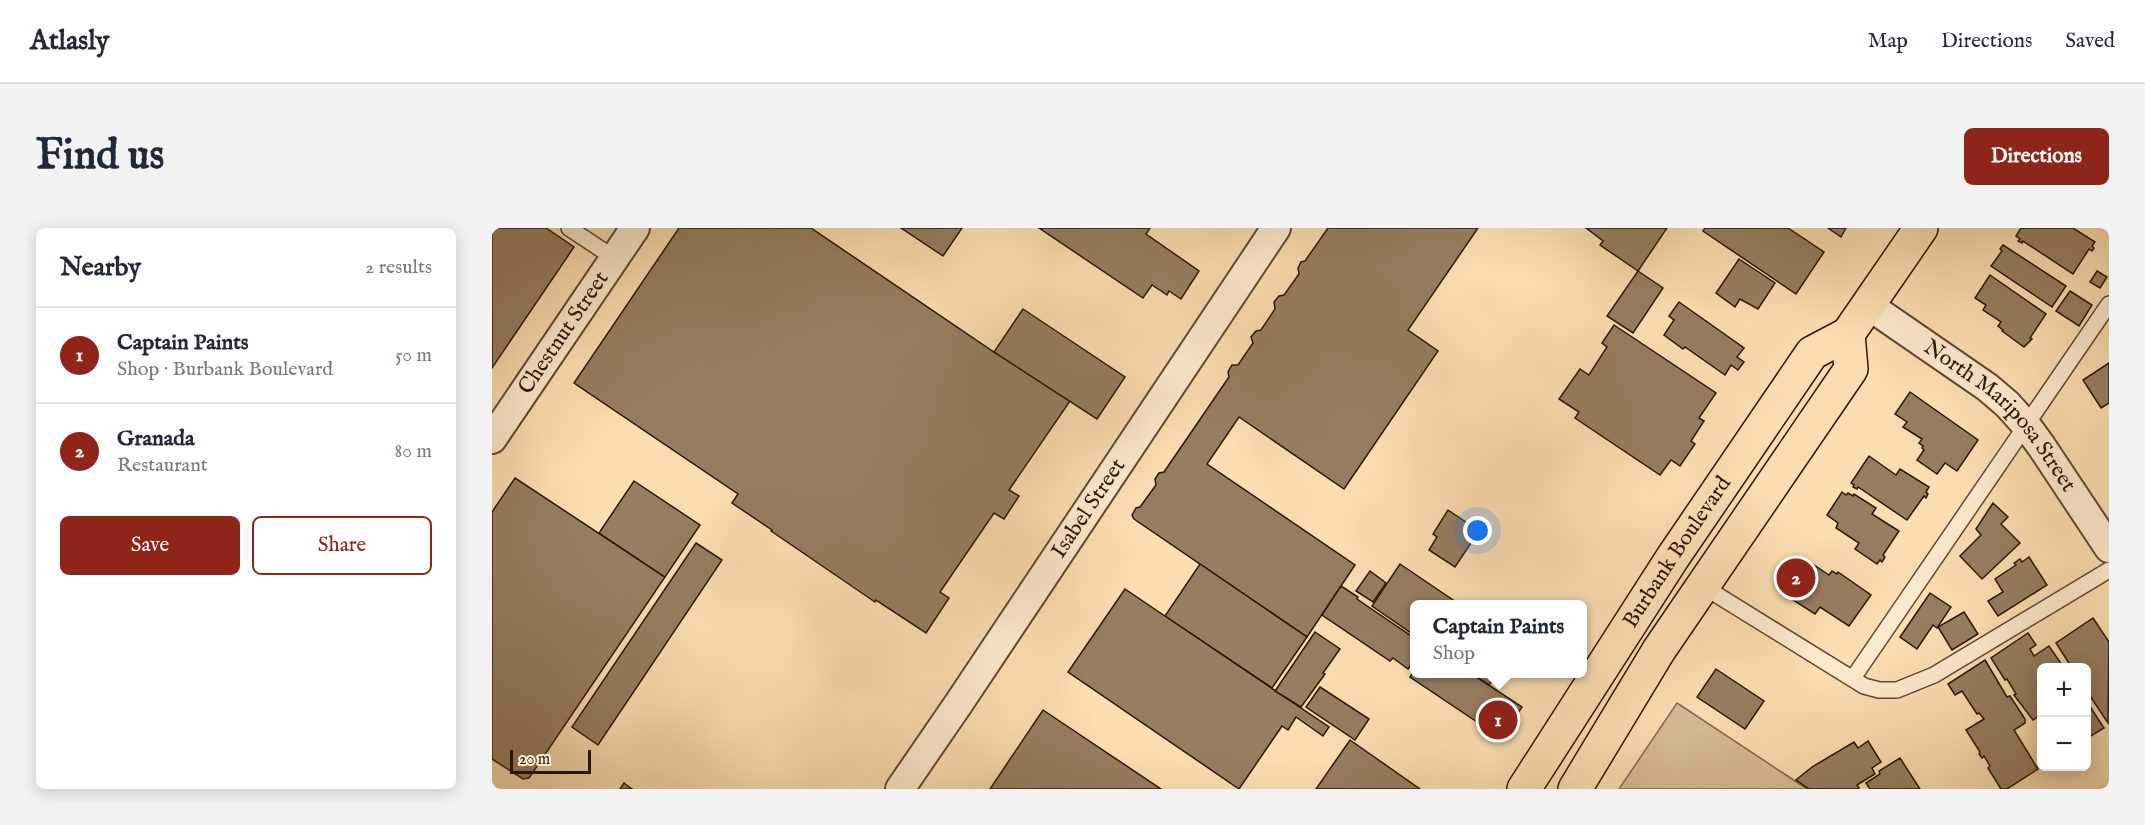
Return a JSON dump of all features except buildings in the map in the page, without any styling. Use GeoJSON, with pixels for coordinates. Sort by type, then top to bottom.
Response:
{"type":"FeatureCollection","features":[{"type":"Feature","properties":{"kind":"main road","name":"Burbank Boulevard"},"geometry":{"type":"LineString","coordinates":[[1524,789],[1673,557],[1812,353],[1848,334],[1921,228]]}},
{"type":"Feature","properties":{"kind":"main road","name":"Burbank Boulevard"},"geometry":{"type":"LineString","coordinates":[[1575,789],[1701,585],[1851,369],[1848,334]]}},
{"type":"Feature","properties":{"kind":"street","name":"Chestnut Street"},"geometry":{"type":"LineString","coordinates":[[492,439],[635,228]]}},
{"type":"Feature","properties":{"kind":"street","name":"Isabel Street"},"geometry":{"type":"LineString","coordinates":[[900,789],[966,694],[1276,228]]}},
{"type":"Feature","properties":{"kind":"street","name":"North Mariposa Street"},"geometry":{"type":"LineString","coordinates":[[1868,305],[1987,387],[2026,425],[2109,548]]}},
{"type":"Feature","properties":{"kind":"lane"},"geometry":{"type":"LineString","coordinates":[[569,228],[614,258]]}},
{"type":"Feature","properties":{"kind":"lane"},"geometry":{"type":"LineString","coordinates":[[1853,678],[2109,304]]}},
{"type":"Feature","properties":{"kind":"lane"},"geometry":{"type":"LineString","coordinates":[[1701,585],[1864,686],[1879,690],[1897,690],[1916,684],[1952,665],[2109,570]]}},
{"type":"Feature","properties":{"kind":"shaded area"},"geometry":{"type":"Polygon","coordinates":[[[1677,703],[1789,777],[1807,789],[1619,789],[1677,703]]]}},
{"type":"Feature","properties":{"kind":"place","name":"Granada"},"geometry":{"type":"Point","coordinates":[1796,578]}},
{"type":"Feature","properties":{"kind":"place","name":"Captain Paints"},"geometry":{"type":"Point","coordinates":[1498,720]}}]}
